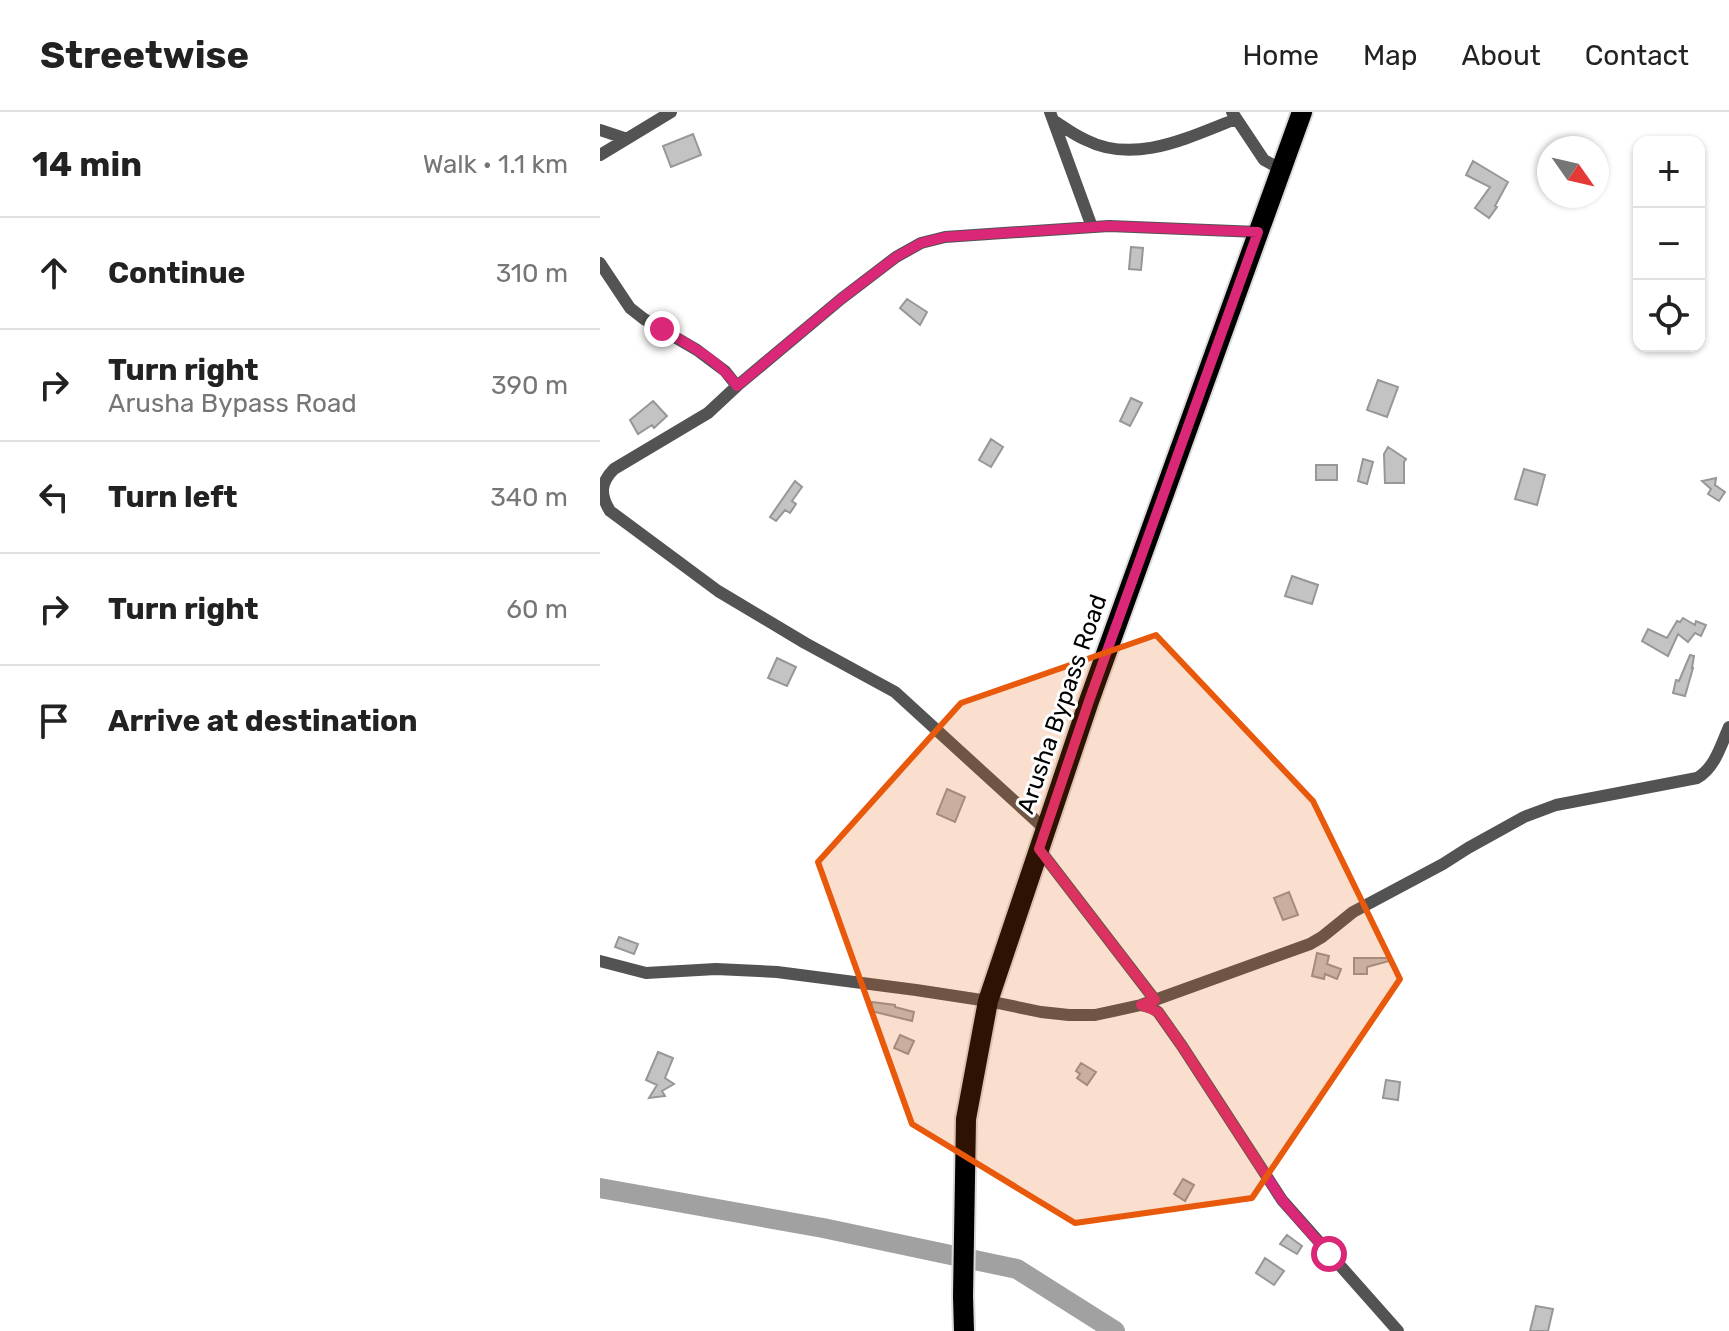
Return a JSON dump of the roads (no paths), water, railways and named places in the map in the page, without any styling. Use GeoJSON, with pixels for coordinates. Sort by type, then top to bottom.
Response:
{"type":"FeatureCollection","features":[{"type":"Feature","properties":{"kind":"main road","name":"Arusha Bypass Road"},"geometry":{"type":"LineString","coordinates":[[964,1331],[966,1119],[988,1001],[1089,701],[1302,112]]}},
{"type":"Feature","properties":{"kind":"street"},"geometry":{"type":"LineString","coordinates":[[600,155],[671,112]]}},
{"type":"Feature","properties":{"kind":"street"},"geometry":{"type":"LineString","coordinates":[[1052,116],[1087,141],[1106,148],[1131,151],[1166,145],[1234,116],[1264,160],[1281,169]]}},
{"type":"Feature","properties":{"kind":"street"},"geometry":{"type":"LineString","coordinates":[[1052,116],[1092,227]]}},
{"type":"Feature","properties":{"kind":"street"},"geometry":{"type":"LineString","coordinates":[[600,130],[627,139]]}},
{"type":"Feature","properties":{"kind":"street"},"geometry":{"type":"LineString","coordinates":[[1155,1000],[1042,840],[895,692],[718,591],[610,511],[601,494],[601,487],[614,469],[708,413],[841,299],[896,257],[921,243],[945,237],[1109,226],[1258,232]]}},
{"type":"Feature","properties":{"kind":"street"},"geometry":{"type":"LineString","coordinates":[[600,263],[630,308],[697,350],[725,371],[737,386]]}},
{"type":"Feature","properties":{"kind":"street"},"geometry":{"type":"LineString","coordinates":[[600,961],[646,973],[746,970],[831,979],[988,1001],[1041,1012],[1095,1015],[1141,1005],[1310,944],[1353,912],[1524,817],[1556,805],[1697,778],[1715,759],[1729,727]]}},
{"type":"Feature","properties":{"kind":"street"},"geometry":{"type":"LineString","coordinates":[[1141,1005],[1158,1012],[1282,1200],[1398,1331]]}},
{"type":"Feature","properties":{"kind":"waterway"},"geometry":{"type":"LineString","coordinates":[[600,1188],[823,1228],[1017,1269],[1115,1331]]}}]}
